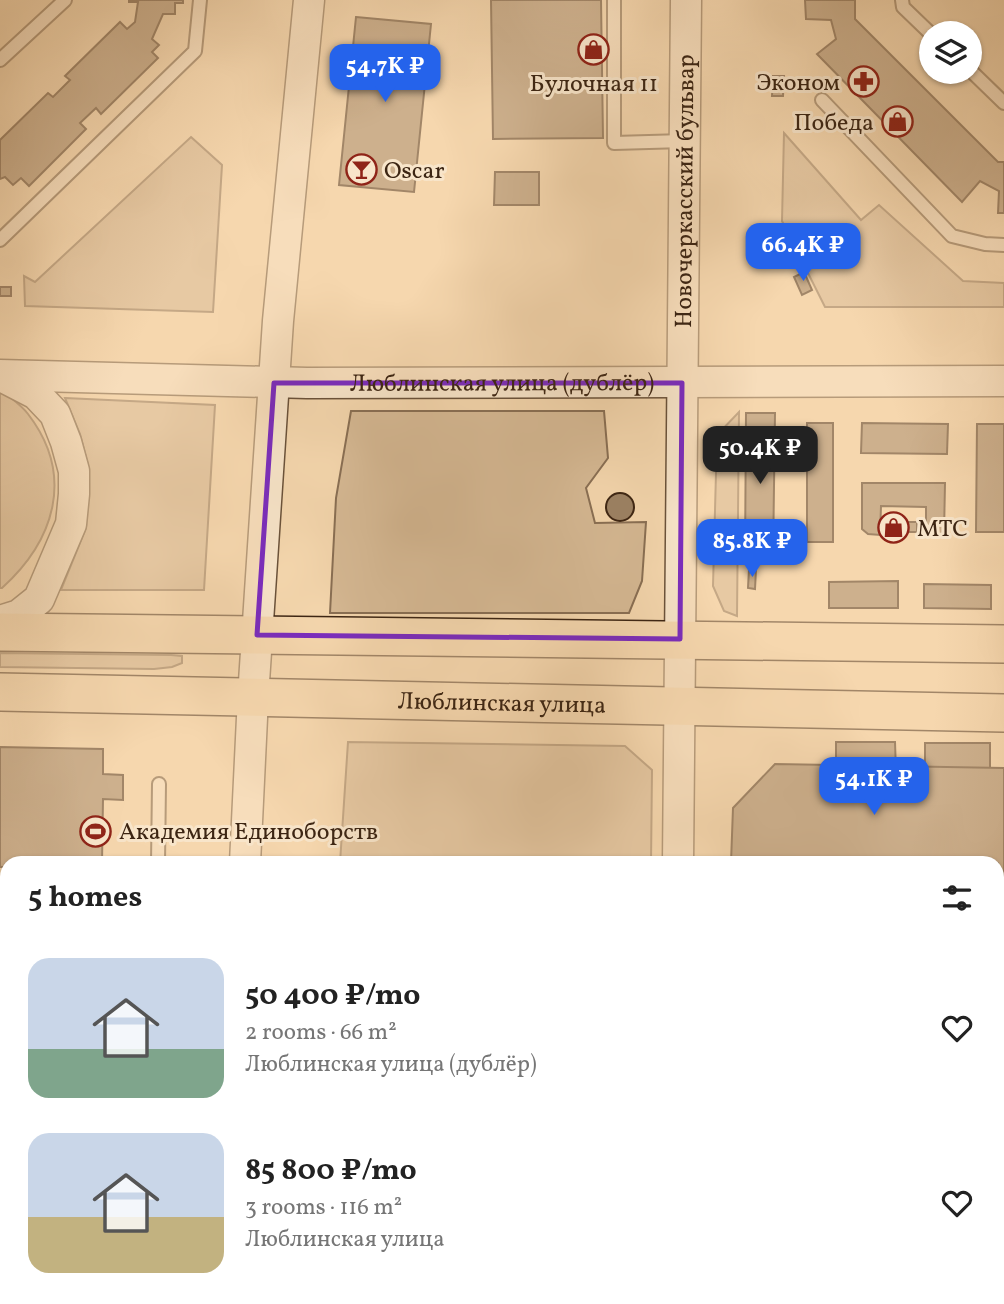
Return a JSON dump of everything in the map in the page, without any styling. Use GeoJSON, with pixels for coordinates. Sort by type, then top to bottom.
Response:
{"type":"FeatureCollection","features":[{"type":"Feature","properties":{"kind":"main road"},"geometry":{"type":"LineString","coordinates":[[0,632],[1004,644]]}},
{"type":"Feature","properties":{"kind":"main road","name":"Люблинская улица"},"geometry":{"type":"LineString","coordinates":[[0,692],[1004,713]]}},
{"type":"Feature","properties":{"kind":"street"},"geometry":{"type":"LineString","coordinates":[[245,856],[274,383],[309,0]]}},
{"type":"Feature","properties":{"kind":"street","name":"Новочеркасский бульвар"},"geometry":{"type":"LineString","coordinates":[[678,856],[686,0]]}},
{"type":"Feature","properties":{"kind":"street"},"geometry":{"type":"LineString","coordinates":[[0,375],[36,394],[55,414],[74,471],[71,524],[39,599],[19,615],[0,621]]}},
{"type":"Feature","properties":{"kind":"street","name":"Люблинская улица (дублёр)"},"geometry":{"type":"LineString","coordinates":[[0,375],[274,383],[1004,381]]}},
{"type":"Feature","properties":{"kind":"lane"},"geometry":{"type":"LineString","coordinates":[[0,60],[65,0]]}},
{"type":"Feature","properties":{"kind":"lane"},"geometry":{"type":"LineString","coordinates":[[0,240],[195,51],[200,0]]}},
{"type":"Feature","properties":{"kind":"lane"},"geometry":{"type":"LineString","coordinates":[[614,0],[614,143],[684,141]]}},
{"type":"Feature","properties":{"kind":"lane"},"geometry":{"type":"LineString","coordinates":[[902,0],[903,7],[919,22]]}},
{"type":"Feature","properties":{"kind":"lane"},"geometry":{"type":"LineString","coordinates":[[982,82],[1004,103]]}},
{"type":"Feature","properties":{"kind":"lane"},"geometry":{"type":"LineString","coordinates":[[822,100],[952,236],[985,244],[1004,244]]}},
{"type":"Feature","properties":{"kind":"lane"},"geometry":{"type":"LineString","coordinates":[[158,856],[159,784]]}},
{"type":"Feature","properties":{"kind":"highlighted area"},"geometry":{"type":"Polygon","coordinates":[[[274,383],[682,383],[680,639],[257,635],[274,383]]]}},
{"type":"Feature","properties":{"kind":"shaded area"},"geometry":{"type":"Polygon","coordinates":[[[784,133],[861,220],[879,205],[963,281],[1004,283],[1004,307],[825,307],[782,221],[784,133]]]}},
{"type":"Feature","properties":{"kind":"shaded area"},"geometry":{"type":"Polygon","coordinates":[[[191,137],[222,165],[213,312],[25,306],[24,276],[35,282],[191,137]]]}},
{"type":"Feature","properties":{"kind":"shaded area"},"geometry":{"type":"Polygon","coordinates":[[[0,392],[4,392],[26,411],[43,437],[51,460],[54,483],[46,528],[35,549],[2,588],[0,588],[0,392]]]}},
{"type":"Feature","properties":{"kind":"shaded area"},"geometry":{"type":"Polygon","coordinates":[[[65,398],[215,405],[204,590],[61,590],[86,528],[88,465],[80,434],[65,398]]]}},
{"type":"Feature","properties":{"kind":"shaded area"},"geometry":{"type":"Polygon","coordinates":[[[351,411],[604,411],[608,458],[586,488],[595,523],[646,522],[642,581],[629,613],[330,613],[336,498],[351,411]]]}},
{"type":"Feature","properties":{"kind":"shaded area"},"geometry":{"type":"Polygon","coordinates":[[[739,412],[737,616],[724,611],[713,586],[717,435],[739,412]]]}},
{"type":"Feature","properties":{"kind":"shaded area"},"geometry":{"type":"Polygon","coordinates":[[[0,653],[171,655],[182,656],[182,663],[154,669],[0,667],[0,653]]]}},
{"type":"Feature","properties":{"kind":"shaded area"},"geometry":{"type":"Polygon","coordinates":[[[348,742],[625,746],[652,770],[651,856],[340,856],[348,742]]]}},
{"type":"Feature","properties":{"kind":"building"},"geometry":{"type":"Polygon","coordinates":[[[129,0],[183,0],[183,3],[175,3],[175,14],[163,14],[152,39],[159,45],[152,52],[158,58],[101,114],[96,108],[80,123],[86,129],[29,186],[21,178],[13,185],[5,177],[0,179],[0,140],[48,93],[53,97],[70,80],[65,76],[120,22],[127,29],[135,22],[138,2],[129,0]]]}},
{"type":"Feature","properties":{"kind":"building"},"geometry":{"type":"Polygon","coordinates":[[[491,0],[601,0],[603,138],[493,139],[491,0]]]}},
{"type":"Feature","properties":{"kind":"building"},"geometry":{"type":"Polygon","coordinates":[[[805,0],[855,0],[855,19],[998,162],[1004,162],[1004,213],[998,213],[999,191],[980,181],[962,202],[817,54],[836,39],[831,20],[806,19],[805,0]]]}},
{"type":"Feature","properties":{"kind":"building"},"geometry":{"type":"Polygon","coordinates":[[[356,17],[431,24],[414,192],[339,185],[356,17]]]}},
{"type":"Feature","properties":{"kind":"building"},"geometry":{"type":"Polygon","coordinates":[[[773,76],[784,76],[783,96],[772,96],[773,76]]]}},
{"type":"Feature","properties":{"kind":"building"},"geometry":{"type":"Polygon","coordinates":[[[495,172],[539,172],[539,205],[494,205],[495,172]]]}},
{"type":"Feature","properties":{"kind":"building"},"geometry":{"type":"Polygon","coordinates":[[[804,272],[812,290],[802,295],[794,277],[804,272]]]}},
{"type":"Feature","properties":{"kind":"building"},"geometry":{"type":"Polygon","coordinates":[[[0,287],[11,287],[11,296],[0,296],[0,287]]]}},
{"type":"Feature","properties":{"kind":"building"},"geometry":{"type":"Polygon","coordinates":[[[746,413],[775,413],[773,559],[745,559],[746,413]]]}},
{"type":"Feature","properties":{"kind":"building"},"geometry":{"type":"Polygon","coordinates":[[[807,423],[833,423],[833,542],[807,542],[807,423]]]}},
{"type":"Feature","properties":{"kind":"building"},"geometry":{"type":"Polygon","coordinates":[[[862,423],[948,424],[947,454],[861,453],[862,423]]]}},
{"type":"Feature","properties":{"kind":"building"},"geometry":{"type":"Polygon","coordinates":[[[977,424],[1004,424],[1004,532],[976,532],[977,424]]]}},
{"type":"Feature","properties":{"kind":"building"},"geometry":{"type":"Polygon","coordinates":[[[862,483],[945,483],[944,534],[926,533],[926,507],[881,506],[880,535],[868,534],[862,529],[862,483]]]}},
{"type":"Feature","properties":{"kind":"building"},"geometry":{"type":"Polygon","coordinates":[[[620,493],[630,497],[634,507],[630,517],[620,521],[610,517],[606,507],[610,497],[620,493]]]}},
{"type":"Feature","properties":{"kind":"building"},"geometry":{"type":"Polygon","coordinates":[[[907,522],[917,522],[917,532],[907,532],[907,522]]]}},
{"type":"Feature","properties":{"kind":"building","name":"МТС"},"geometry":{"type":"Polygon","coordinates":[[[889,523],[899,523],[899,533],[889,533],[889,523]]]}},
{"type":"Feature","properties":{"kind":"building"},"geometry":{"type":"Polygon","coordinates":[[[749,569],[756,569],[755,589],[748,588],[749,569]]]}},
{"type":"Feature","properties":{"kind":"building"},"geometry":{"type":"Polygon","coordinates":[[[898,581],[898,608],[829,608],[829,582],[898,581]]]}},
{"type":"Feature","properties":{"kind":"building"},"geometry":{"type":"Polygon","coordinates":[[[924,584],[991,585],[991,609],[924,608],[924,584]]]}},
{"type":"Feature","properties":{"kind":"building"},"geometry":{"type":"Polygon","coordinates":[[[836,742],[895,742],[896,771],[836,771],[836,742]]]}},
{"type":"Feature","properties":{"kind":"building"},"geometry":{"type":"Polygon","coordinates":[[[925,743],[990,743],[990,772],[925,771],[925,743]]]}},
{"type":"Feature","properties":{"kind":"building"},"geometry":{"type":"Polygon","coordinates":[[[0,747],[103,749],[103,774],[123,775],[123,800],[103,799],[102,856],[0,856],[0,747]]]}},
{"type":"Feature","properties":{"kind":"building"},"geometry":{"type":"Polygon","coordinates":[[[775,764],[1004,768],[1004,856],[731,856],[733,808],[775,764]]]}},
{"type":"Feature","properties":{"kind":"place","name":"Булочная 11"},"geometry":{"type":"Point","coordinates":[594,49]}},
{"type":"Feature","properties":{"kind":"place","name":"Эконом"},"geometry":{"type":"Point","coordinates":[863,82]}},
{"type":"Feature","properties":{"kind":"place","name":"Победа"},"geometry":{"type":"Point","coordinates":[897,122]}},
{"type":"Feature","properties":{"kind":"place","name":"Oscar"},"geometry":{"type":"Point","coordinates":[361,170]}},
{"type":"Feature","properties":{"kind":"place","name":"МТС"},"geometry":{"type":"Point","coordinates":[894,528]}},
{"type":"Feature","properties":{"kind":"place","name":"Академия Единоборств"},"geometry":{"type":"Point","coordinates":[96,831]}}]}
